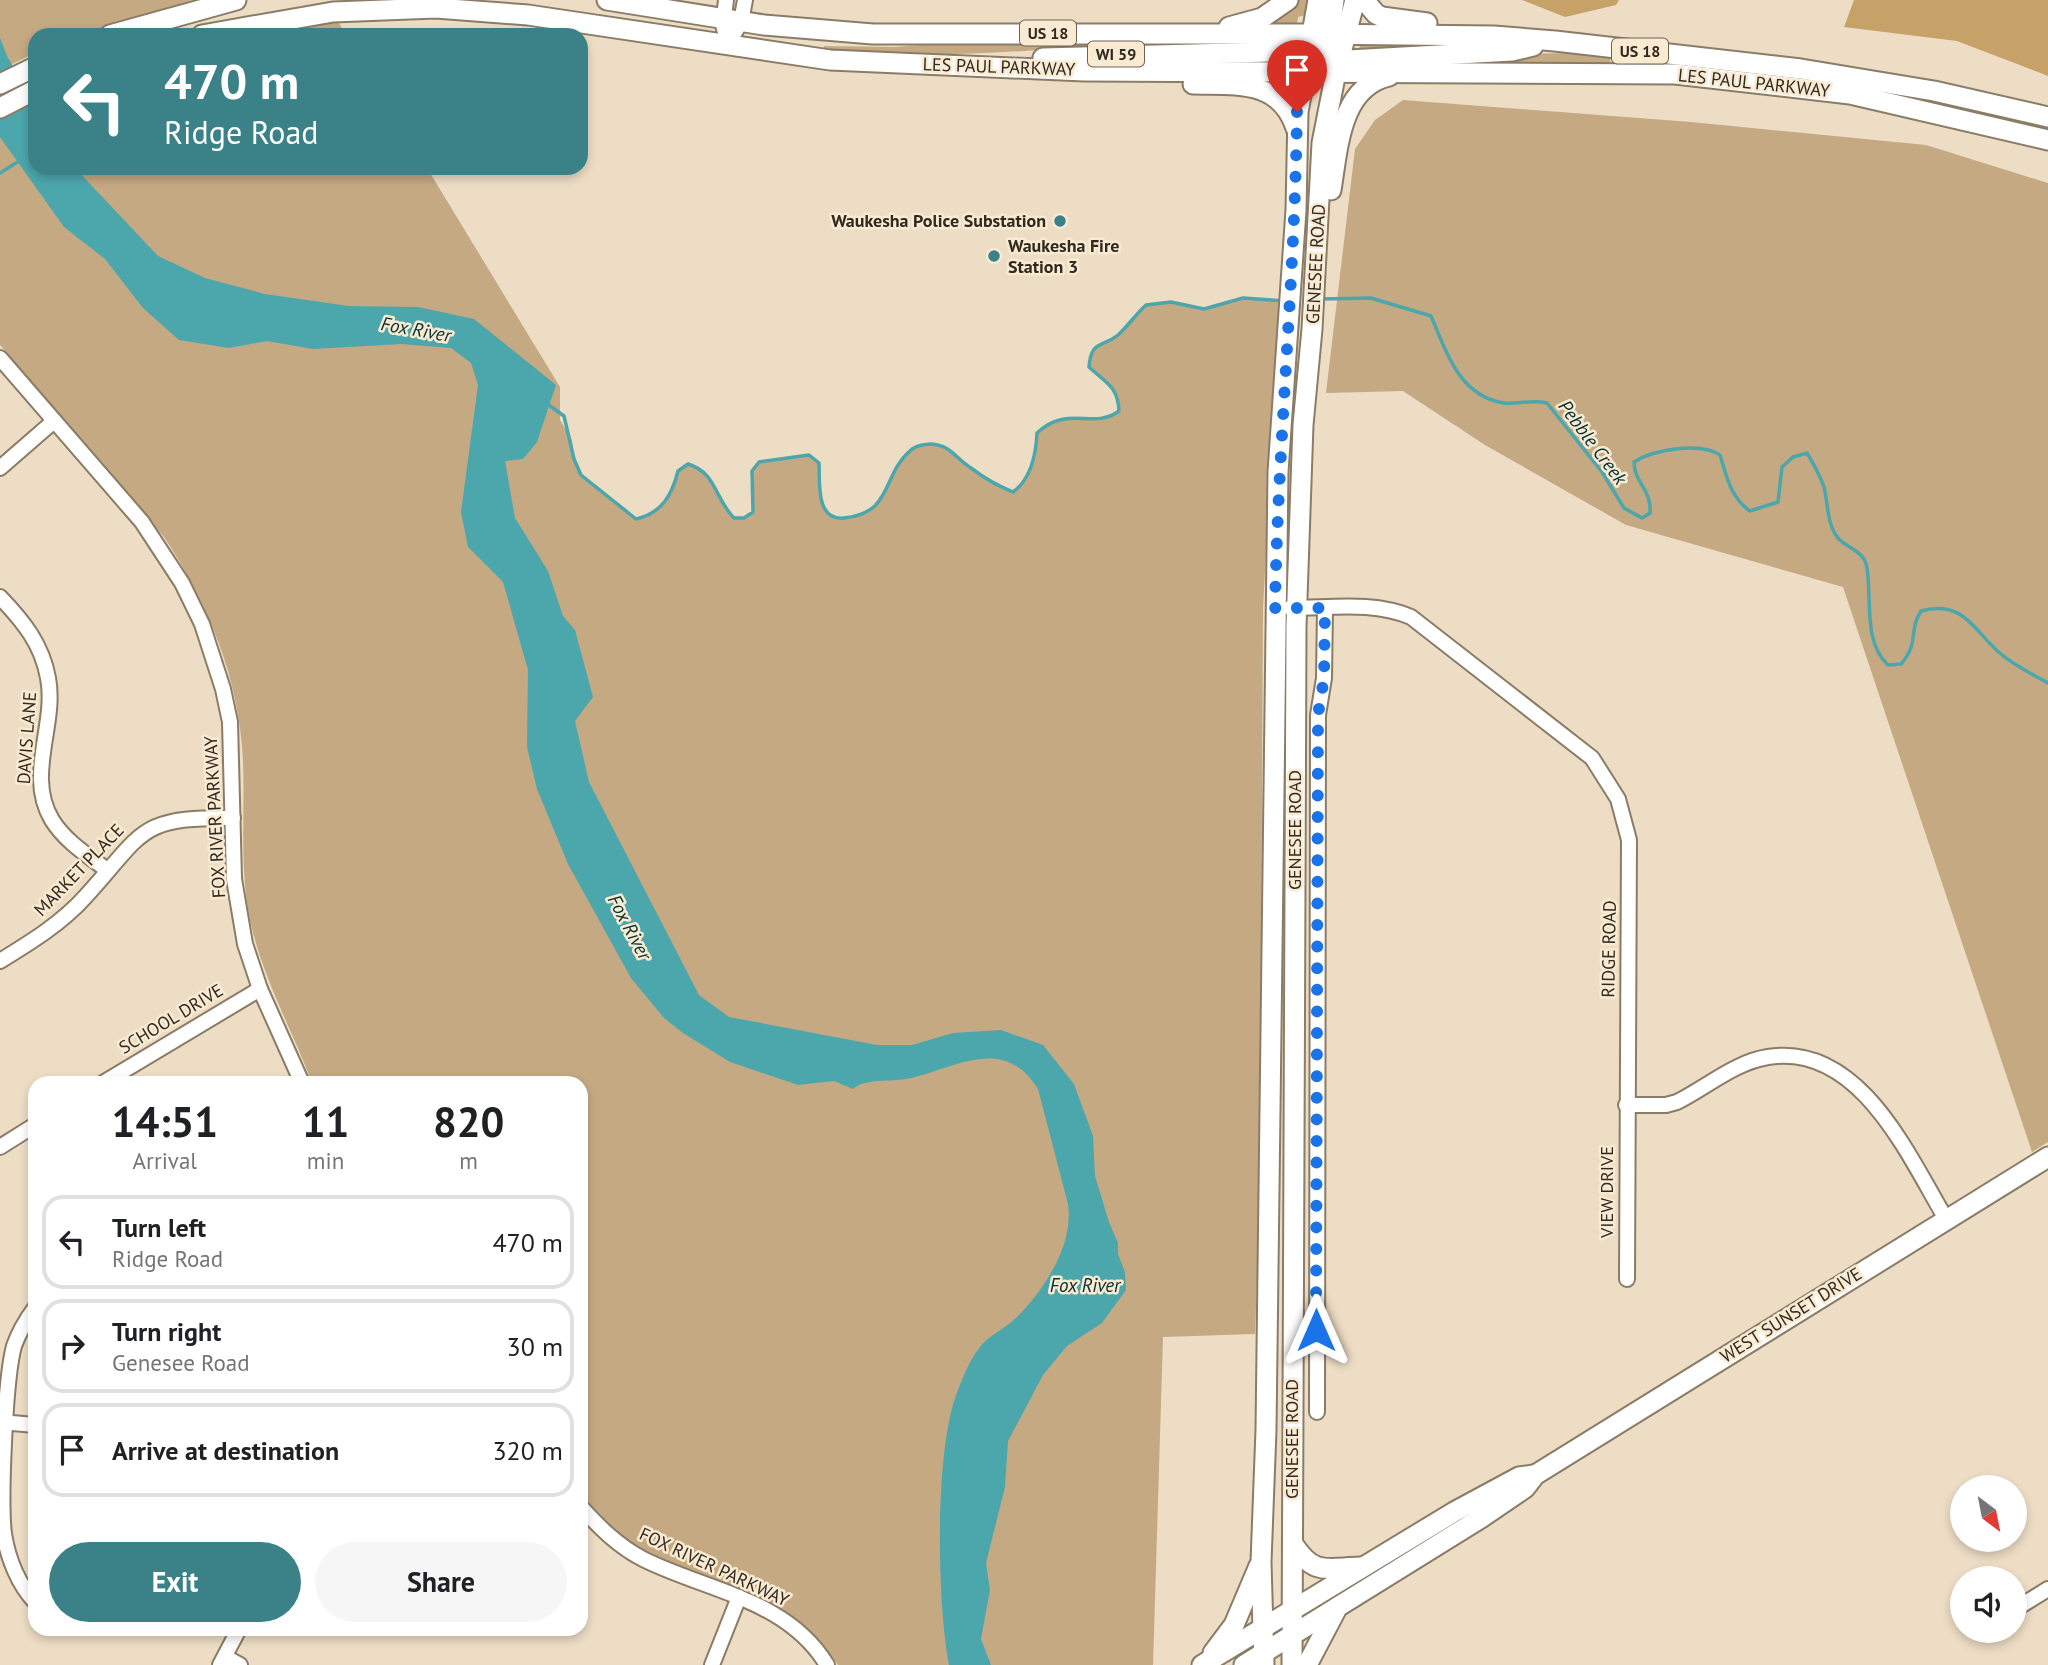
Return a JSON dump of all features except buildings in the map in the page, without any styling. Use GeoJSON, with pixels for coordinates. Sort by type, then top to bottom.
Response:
{"type":"FeatureCollection","features":[{"type":"Feature","properties":{"kind":"main road"},"geometry":{"type":"LineString","coordinates":[[135,28],[236,0]]}},
{"type":"Feature","properties":{"kind":"main road","name":"LES PAUL PARKWAY"},"geometry":{"type":"LineString","coordinates":[[607,0],[730,13],[873,34],[1173,35],[1328,48],[1405,73],[1675,74],[1789,85],[1917,109],[2046,140]]}},
{"type":"Feature","properties":{"kind":"main road"},"geometry":{"type":"LineString","coordinates":[[1173,35],[1245,24],[1262,18],[1289,0]]}},
{"type":"Feature","properties":{"kind":"main road","name":"GENESEE ROAD"},"geometry":{"type":"LineString","coordinates":[[1270,1657],[1293,1544],[1297,608],[1303,425],[1316,272],[1328,48],[1318,0]]}},
{"type":"Feature","properties":{"kind":"main road"},"geometry":{"type":"LineString","coordinates":[[1334,0],[1328,48],[1512,51],[1555,41]]}},
{"type":"Feature","properties":{"kind":"main road","name":"GENESEE ROAD"},"geometry":{"type":"LineString","coordinates":[[1292,1665],[1292,1635],[1278,1618],[1261,1562],[1266,1430],[1278,471],[1297,133],[1303,72],[1328,48],[1355,0]]}},
{"type":"Feature","properties":{"kind":"main road"},"geometry":{"type":"LineString","coordinates":[[1364,0],[1376,14],[1391,20],[1511,27],[1555,41]]}},
{"type":"Feature","properties":{"kind":"main road","name":"LES PAUL PARKWAY"},"geometry":{"type":"LineString","coordinates":[[240,28],[320,13],[436,8],[528,15],[830,60],[1084,71],[1303,72],[1328,48]]}},
{"type":"Feature","properties":{"kind":"main road","name":"LES PAUL PARKWAY"},"geometry":{"type":"LineString","coordinates":[[1555,41],[1801,69],[1934,91],[2047,116]]}},
{"type":"Feature","properties":{"kind":"main road","name":"WI 59"},"geometry":{"type":"LineString","coordinates":[[923,64],[1328,48]]}},
{"type":"Feature","properties":{"kind":"main road"},"geometry":{"type":"LineString","coordinates":[[0,85],[28,71]]}},
{"type":"Feature","properties":{"kind":"main road"},"geometry":{"type":"LineString","coordinates":[[1084,71],[1143,82],[1234,85],[1262,90],[1281,100],[1297,133]]}},
{"type":"Feature","properties":{"kind":"main road"},"geometry":{"type":"LineString","coordinates":[[1317,230],[1330,194],[1341,135],[1353,100],[1369,83],[1405,73]]}},
{"type":"Feature","properties":{"kind":"main road"},"geometry":{"type":"LineString","coordinates":[[0,108],[28,94]]}},
{"type":"Feature","properties":{"kind":"main road","name":"WEST SUNSET DRIVE"},"geometry":{"type":"LineString","coordinates":[[1244,1665],[1270,1657],[1292,1635],[1481,1518],[1525,1488],[1535,1475],[2048,1157]]}},
{"type":"Feature","properties":{"kind":"main road"},"geometry":{"type":"LineString","coordinates":[[1266,1430],[1274,1453],[1274,1593],[1278,1618]]}},
{"type":"Feature","properties":{"kind":"main road","name":"WEST SUNSET DRIVE"},"geometry":{"type":"LineString","coordinates":[[1202,1665],[1361,1567],[1519,1477],[1535,1475]]}},
{"type":"Feature","properties":{"kind":"main road"},"geometry":{"type":"LineString","coordinates":[[1293,1544],[1305,1561],[1316,1569],[1361,1567]]}},
{"type":"Feature","properties":{"kind":"main road"},"geometry":{"type":"LineString","coordinates":[[1202,1665],[1234,1625],[1261,1562]]}},
{"type":"Feature","properties":{"kind":"main road"},"geometry":{"type":"LineString","coordinates":[[1307,1665],[1337,1608]]}},
{"type":"Feature","properties":{"kind":"street"},"geometry":{"type":"LineString","coordinates":[[728,44],[730,13],[745,0]]}},
{"type":"Feature","properties":{"kind":"street","name":"FOX RIVER PARKWAY"},"geometry":{"type":"LineString","coordinates":[[0,358],[142,522],[176,572],[198,614],[213,653],[229,722],[233,860],[239,911],[260,989],[299,1076]]}},
{"type":"Feature","properties":{"kind":"street"},"geometry":{"type":"LineString","coordinates":[[0,468],[54,421]]}},
{"type":"Feature","properties":{"kind":"street","name":"DAVIS LANE"},"geometry":{"type":"LineString","coordinates":[[0,597],[25,624],[36,641],[48,677],[50,707],[40,770],[45,806],[66,838],[107,870]]}},
{"type":"Feature","properties":{"kind":"street","name":"RIDGE ROAD"},"geometry":{"type":"LineString","coordinates":[[1275,608],[1391,609],[1411,617],[1578,744],[1611,785],[1629,839],[1626,1105]]}},
{"type":"Feature","properties":{"kind":"street","name":"GENESEE ROAD"},"geometry":{"type":"LineString","coordinates":[[1317,1412],[1318,729],[1324,678],[1325,608]]}},
{"type":"Feature","properties":{"kind":"street","name":"MARKET PLACE"},"geometry":{"type":"LineString","coordinates":[[0,961],[59,922],[131,842],[158,825],[190,818],[233,818]]}},
{"type":"Feature","properties":{"kind":"street","name":"SCHOOL DRIVE"},"geometry":{"type":"LineString","coordinates":[[115,1076],[260,989]]}},
{"type":"Feature","properties":{"kind":"street"},"geometry":{"type":"LineString","coordinates":[[1626,1105],[1666,1105],[1677,1102],[1745,1064],[1768,1057],[1792,1056],[1814,1060],[1832,1067],[1864,1092],[1946,1219]]}},
{"type":"Feature","properties":{"kind":"street","name":"VIEW DRIVE"},"geometry":{"type":"LineString","coordinates":[[1626,1105],[1627,1279]]}},
{"type":"Feature","properties":{"kind":"street"},"geometry":{"type":"LineString","coordinates":[[0,1147],[28,1129]]}},
{"type":"Feature","properties":{"kind":"street"},"geometry":{"type":"LineString","coordinates":[[28,1319],[11,1358],[3,1423],[2,1511],[4,1533],[17,1575],[28,1592]]}},
{"type":"Feature","properties":{"kind":"street"},"geometry":{"type":"LineString","coordinates":[[3,1423],[28,1425]]}},
{"type":"Feature","properties":{"kind":"street","name":"FOX RIVER PARKWAY"},"geometry":{"type":"LineString","coordinates":[[588,1514],[617,1543],[642,1558],[739,1597],[789,1623],[813,1645],[827,1665]]}},
{"type":"Feature","properties":{"kind":"street"},"geometry":{"type":"LineString","coordinates":[[2027,1601],[2048,1589]]}},
{"type":"Feature","properties":{"kind":"street"},"geometry":{"type":"LineString","coordinates":[[712,1665],[739,1597]]}},
{"type":"Feature","properties":{"kind":"street"},"geometry":{"type":"LineString","coordinates":[[235,1636],[222,1661],[240,1665]]}},
{"type":"Feature","properties":{"kind":"shaded area"},"geometry":{"type":"Polygon","coordinates":[[[0,0],[192,0],[102,28],[28,28],[28,56],[0,70],[0,0]]]}},
{"type":"Feature","properties":{"kind":"shaded area"},"geometry":{"type":"Polygon","coordinates":[[[1298,0],[1309,0],[1306,15],[1298,17],[1297,23],[1271,23],[1298,0]]]}},
{"type":"Feature","properties":{"kind":"shaded area"},"geometry":{"type":"Polygon","coordinates":[[[1522,0],[1619,0],[1616,5],[1565,17],[1522,0]]]}},
{"type":"Feature","properties":{"kind":"shaded area"},"geometry":{"type":"Polygon","coordinates":[[[1854,0],[2048,0],[2048,76],[1957,41],[1844,27],[1854,0]]]}},
{"type":"Feature","properties":{"kind":"shaded area"},"geometry":{"type":"Polygon","coordinates":[[[336,18],[342,28],[272,28],[336,18]]]}},
{"type":"Feature","properties":{"kind":"shaded area"},"geometry":{"type":"Polygon","coordinates":[[[959,42],[1114,42],[1114,45],[933,55],[824,49],[824,46],[895,47],[959,42]]]}},
{"type":"Feature","properties":{"kind":"shaded area"},"geometry":{"type":"Polygon","coordinates":[[[1360,43],[1470,44],[1359,54],[1360,43]]]}},
{"type":"Feature","properties":{"kind":"shaded area"},"geometry":{"type":"Polygon","coordinates":[[[1573,53],[1611,56],[1610,64],[1391,66],[1510,54],[1573,53]]]}},
{"type":"Feature","properties":{"kind":"shaded area"},"geometry":{"type":"Polygon","coordinates":[[[1403,100],[1691,122],[1926,145],[2048,183],[2048,1142],[2032,1152],[1843,587],[1626,525],[1485,445],[1403,391],[1326,393],[1355,149],[1375,120],[1403,100]]]}},
{"type":"Feature","properties":{"kind":"shaded area"},"geometry":{"type":"Polygon","coordinates":[[[0,124],[28,159],[28,175],[431,175],[560,387],[560,420],[572,440],[574,459],[581,475],[636,519],[659,508],[673,488],[678,471],[688,464],[705,473],[734,518],[744,518],[753,512],[752,471],[759,462],[809,455],[819,463],[821,498],[828,513],[844,518],[860,515],[879,501],[902,460],[913,449],[929,444],[944,447],[981,475],[1013,492],[1024,480],[1031,466],[1037,433],[1059,420],[1100,418],[1118,411],[1113,390],[1089,367],[1090,358],[1095,348],[1118,335],[1146,305],[1171,302],[1204,309],[1243,298],[1280,300],[1263,608],[1260,1199],[1255,1334],[1163,1337],[1153,1665],[838,1665],[818,1639],[773,1605],[671,1564],[644,1550],[610,1525],[595,1510],[588,1502],[588,1076],[309,1076],[267,976],[253,932],[244,872],[243,760],[240,730],[228,671],[208,616],[164,537],[0,345],[0,124]]]}},
{"type":"Feature","properties":{"kind":"water","name":"Fox River"},"geometry":{"type":"Polygon","coordinates":[[[0,38],[28,93],[28,175],[82,175],[158,256],[205,278],[265,294],[349,306],[418,307],[474,319],[556,385],[537,442],[523,459],[505,461],[515,518],[548,571],[563,616],[575,630],[593,697],[575,721],[589,782],[699,995],[729,1017],[877,1045],[912,1045],[953,1033],[1001,1030],[1043,1045],[1074,1084],[1093,1136],[1095,1176],[1118,1243],[1126,1290],[1102,1323],[1067,1346],[1043,1375],[1008,1441],[1005,1487],[986,1563],[990,1590],[981,1639],[991,1665],[949,1665],[940,1566],[941,1486],[950,1416],[968,1367],[984,1343],[1017,1317],[1038,1293],[1055,1265],[1066,1235],[1068,1204],[1038,1089],[1024,1072],[1009,1062],[994,1059],[977,1059],[906,1079],[864,1083],[853,1089],[834,1081],[798,1085],[730,1062],[664,1018],[631,978],[568,864],[537,789],[527,747],[528,670],[503,582],[468,547],[461,512],[478,385],[471,363],[451,348],[401,344],[313,349],[267,341],[229,348],[179,340],[143,308],[105,259],[64,227],[0,137],[0,38]]]}},
{"type":"Feature","properties":{"kind":"waterway"},"geometry":{"type":"LineString","coordinates":[[0,173],[19,161]]}},
{"type":"Feature","properties":{"kind":"waterway","name":"Pebble Creek"},"geometry":{"type":"LineString","coordinates":[[546,403],[564,416],[574,459],[581,475],[636,519],[659,508],[673,488],[678,471],[688,464],[705,473],[734,518],[744,518],[753,512],[752,471],[759,462],[809,455],[819,463],[824,507],[835,517],[844,518],[860,515],[871,509],[885,492],[902,460],[913,449],[926,444],[944,447],[981,475],[1013,492],[1024,480],[1031,466],[1037,433],[1059,420],[1100,418],[1119,411],[1113,390],[1089,367],[1090,358],[1095,348],[1118,335],[1146,305],[1171,302],[1204,309],[1243,298],[1285,301]]}},
{"type":"Feature","properties":{"kind":"waterway","name":"Pebble Creek"},"geometry":{"type":"LineString","coordinates":[[1320,299],[1371,298],[1431,316],[1449,358],[1465,382],[1476,392],[1504,403],[1547,403],[1602,472],[1624,508],[1642,518],[1650,513],[1650,505],[1634,462],[1643,457],[1690,448],[1720,455],[1734,493],[1750,511],[1778,502],[1782,467],[1793,457],[1807,453],[1824,487],[1834,533],[1863,557],[1865,562],[1872,633],[1880,656],[1888,665],[1901,664],[1907,656],[1921,611],[1936,608],[1959,614],[2006,658],[2048,683]]}},
{"type":"Feature","properties":{"kind":"place","name":"Waukesha Police Substation"},"geometry":{"type":"Point","coordinates":[1060,221]}},
{"type":"Feature","properties":{"kind":"place","name":"Waukesha Fire Station 3"},"geometry":{"type":"Point","coordinates":[994,256]}},
{"type":"Feature","properties":{"kind":"route"},"geometry":{"type":"LineString","coordinates":[[1297,112],[1296,210],[1278,471],[1275,608],[1325,608],[1324,678],[1318,715],[1316,1330]]}}]}
